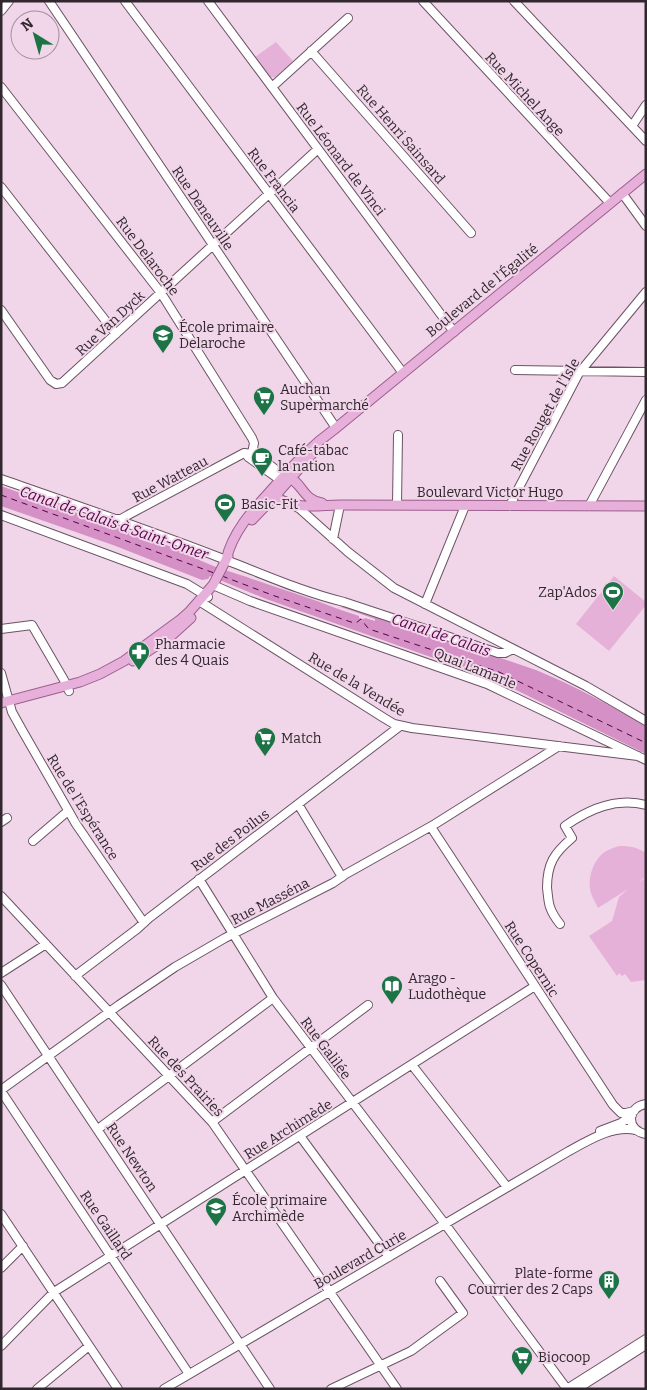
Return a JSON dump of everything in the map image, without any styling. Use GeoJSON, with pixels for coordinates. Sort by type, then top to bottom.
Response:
{"type":"FeatureCollection","features":[{"type":"Feature","properties":{"kind":"main road","name":"Boulevard de l'Égalité"},"geometry":{"type":"LineString","coordinates":[[226,560],[251,521],[312,446],[646,174]]}},
{"type":"Feature","properties":{"kind":"main road","name":"Boulevard de l'Égalité"},"geometry":{"type":"LineString","coordinates":[[226,560],[233,539],[245,520],[283,484]]}},
{"type":"Feature","properties":{"kind":"main road","name":"Boulevard Victor Hugo"},"geometry":{"type":"LineString","coordinates":[[338,505],[310,500],[283,484],[282,501],[304,507],[338,505],[646,506]]}},
{"type":"Feature","properties":{"kind":"main road"},"geometry":{"type":"LineString","coordinates":[[5,705],[96,682],[170,637],[183,626],[204,599],[226,560]]}},
{"type":"Feature","properties":{"kind":"street"},"geometry":{"type":"LineString","coordinates":[[1,11],[9,1]]}},
{"type":"Feature","properties":{"kind":"street","name":"Rue Deneuville"},"geometry":{"type":"LineString","coordinates":[[49,1],[336,428]]}},
{"type":"Feature","properties":{"kind":"street","name":"Rue Francia"},"geometry":{"type":"LineString","coordinates":[[125,1],[402,374]]}},
{"type":"Feature","properties":{"kind":"street","name":"Rue Léonard de Vinci"},"geometry":{"type":"LineString","coordinates":[[208,1],[454,332]]}},
{"type":"Feature","properties":{"kind":"street","name":"Rue Michel Ange"},"geometry":{"type":"LineString","coordinates":[[423,1],[610,203]]}},
{"type":"Feature","properties":{"kind":"street"},"geometry":{"type":"LineString","coordinates":[[514,1],[646,141]]}},
{"type":"Feature","properties":{"kind":"street"},"geometry":{"type":"LineString","coordinates":[[272,87],[348,18]]}},
{"type":"Feature","properties":{"kind":"street","name":"Rue Henri Sainsard"},"geometry":{"type":"LineString","coordinates":[[312,52],[471,233]]}},
{"type":"Feature","properties":{"kind":"street","name":"Rue Delaroche"},"geometry":{"type":"LineString","coordinates":[[1,87],[161,292],[252,438],[254,443],[251,456]]}},
{"type":"Feature","properties":{"kind":"street"},"geometry":{"type":"LineString","coordinates":[[632,126],[646,105]]}},
{"type":"Feature","properties":{"kind":"street","name":"Rue Van Dyck"},"geometry":{"type":"LineString","coordinates":[[1,310],[50,380],[56,384],[64,382],[318,150]]}},
{"type":"Feature","properties":{"kind":"street"},"geometry":{"type":"LineString","coordinates":[[1,187],[116,334]]}},
{"type":"Feature","properties":{"kind":"street"},"geometry":{"type":"LineString","coordinates":[[622,193],[646,226]]}},
{"type":"Feature","properties":{"kind":"street","name":"Rue Rouget de l'Isle"},"geometry":{"type":"LineString","coordinates":[[510,506],[581,371],[646,292]]}},
{"type":"Feature","properties":{"kind":"street"},"geometry":{"type":"LineString","coordinates":[[514,370],[646,372]]}},
{"type":"Feature","properties":{"kind":"street"},"geometry":{"type":"LineString","coordinates":[[589,506],[646,400]]}},
{"type":"Feature","properties":{"kind":"street"},"geometry":{"type":"LineString","coordinates":[[397,506],[398,434]]}},
{"type":"Feature","properties":{"kind":"street"},"geometry":{"type":"LineString","coordinates":[[251,456],[283,484]]}},
{"type":"Feature","properties":{"kind":"street","name":"Rue Watteau"},"geometry":{"type":"LineString","coordinates":[[114,519],[123,518],[236,457],[251,456]]}},
{"type":"Feature","properties":{"kind":"street"},"geometry":{"type":"LineString","coordinates":[[1,478],[330,599],[498,653],[505,654],[513,649]]}},
{"type":"Feature","properties":{"kind":"street"},"geometry":{"type":"LineString","coordinates":[[292,505],[300,509],[387,583],[606,696],[646,721]]}},
{"type":"Feature","properties":{"kind":"street"},"geometry":{"type":"LineString","coordinates":[[333,539],[338,505]]}},
{"type":"Feature","properties":{"kind":"street"},"geometry":{"type":"LineString","coordinates":[[425,604],[465,506]]}},
{"type":"Feature","properties":{"kind":"street","name":"Rue de la Vendée"},"geometry":{"type":"LineString","coordinates":[[1,515],[187,584],[204,599],[364,706],[400,726],[638,756]]}},
{"type":"Feature","properties":{"kind":"street","name":"Quai Lamarle"},"geometry":{"type":"LineString","coordinates":[[213,585],[250,601],[487,684],[646,760]]}},
{"type":"Feature","properties":{"kind":"street"},"geometry":{"type":"LineString","coordinates":[[1,629],[32,624],[68,688]]}},
{"type":"Feature","properties":{"kind":"street","name":"Rue de l'Espérance"},"geometry":{"type":"LineString","coordinates":[[1,673],[5,705],[22,730],[68,811],[144,923]]}},
{"type":"Feature","properties":{"kind":"street","name":"Rue des Poilus"},"geometry":{"type":"LineString","coordinates":[[76,976],[400,726]]}},
{"type":"Feature","properties":{"kind":"street","name":"Rue Masséna"},"geometry":{"type":"LineString","coordinates":[[1,1090],[175,967],[333,883],[431,827],[559,746]]}},
{"type":"Feature","properties":{"kind":"street"},"geometry":{"type":"LineString","coordinates":[[560,924],[550,908],[547,880],[549,866],[554,855],[572,838],[565,826],[582,815],[606,805],[625,802],[646,805]]}},
{"type":"Feature","properties":{"kind":"street"},"geometry":{"type":"LineString","coordinates":[[298,804],[342,877]]}},
{"type":"Feature","properties":{"kind":"street"},"geometry":{"type":"LineString","coordinates":[[34,841],[68,811]]}},
{"type":"Feature","properties":{"kind":"street","name":"Rue Copernic"},"geometry":{"type":"LineString","coordinates":[[431,827],[613,1105]]}},
{"type":"Feature","properties":{"kind":"street","name":"Rue Galilée"},"geometry":{"type":"LineString","coordinates":[[200,879],[273,998],[445,1224],[567,1389]]}},
{"type":"Feature","properties":{"kind":"street","name":"Rue des Prairies"},"geometry":{"type":"LineString","coordinates":[[1,896],[212,1122],[397,1389]]}},
{"type":"Feature","properties":{"kind":"street"},"geometry":{"type":"LineString","coordinates":[[1,910],[9,905]]}},
{"type":"Feature","properties":{"kind":"street"},"geometry":{"type":"LineString","coordinates":[[1,973],[46,944]]}},
{"type":"Feature","properties":{"kind":"street","name":"Rue Newton"},"geometry":{"type":"LineString","coordinates":[[1,985],[270,1389]]}},
{"type":"Feature","properties":{"kind":"street","name":"Rue Archimède"},"geometry":{"type":"LineString","coordinates":[[1,1346],[54,1292],[535,986]]}},
{"type":"Feature","properties":{"kind":"street"},"geometry":{"type":"LineString","coordinates":[[98,1129],[273,998]]}},
{"type":"Feature","properties":{"kind":"street"},"geometry":{"type":"LineString","coordinates":[[212,1122],[368,1004]]}},
{"type":"Feature","properties":{"kind":"street"},"geometry":{"type":"LineString","coordinates":[[412,1064],[508,1187]]}},
{"type":"Feature","properties":{"kind":"street","name":"Rue Gaillard"},"geometry":{"type":"LineString","coordinates":[[1,1090],[189,1374]]}},
{"type":"Feature","properties":{"kind":"street","name":"Boulevard Curie"},"geometry":{"type":"LineString","coordinates":[[164,1389],[592,1136],[624,1121],[639,1106],[645,1104]]}},
{"type":"Feature","properties":{"kind":"street"},"geometry":{"type":"LineString","coordinates":[[613,1105],[621,1113],[633,1113],[632,1123],[636,1130],[646,1134]]}},
{"type":"Feature","properties":{"kind":"street"},"geometry":{"type":"LineString","coordinates":[[609,1128],[615,1117],[613,1105]]}},
{"type":"Feature","properties":{"kind":"street","name":"Boulevard Curie"},"geometry":{"type":"LineString","coordinates":[[569,1151],[603,1134],[622,1130],[636,1130]]}},
{"type":"Feature","properties":{"kind":"street"},"geometry":{"type":"LineString","coordinates":[[300,1136],[389,1257]]}},
{"type":"Feature","properties":{"kind":"street"},"geometry":{"type":"LineString","coordinates":[[1,1214],[118,1389]]}},
{"type":"Feature","properties":{"kind":"street"},"geometry":{"type":"LineString","coordinates":[[1,1268],[22,1246]]}},
{"type":"Feature","properties":{"kind":"street"},"geometry":{"type":"LineString","coordinates":[[331,1389],[381,1366],[418,1346],[463,1313],[440,1281]]}},
{"type":"Feature","properties":{"kind":"street"},"geometry":{"type":"LineString","coordinates":[[567,1389],[646,1339]]}},
{"type":"Feature","properties":{"kind":"street"},"geometry":{"type":"LineString","coordinates":[[577,1389],[646,1345]]}},
{"type":"Feature","properties":{"kind":"street"},"geometry":{"type":"LineString","coordinates":[[38,1389],[89,1346]]}},
{"type":"Feature","properties":{"kind":"shaded area"},"geometry":{"type":"Polygon","coordinates":[[[276,42],[293,61],[275,77],[270,77],[255,57],[276,42]]]}},
{"type":"Feature","properties":{"kind":"shaded area"},"geometry":{"type":"Polygon","coordinates":[[[1,486],[183,551],[198,560],[214,566],[338,609],[343,605],[536,670],[592,696],[646,726],[646,754],[496,680],[266,599],[210,576],[208,579],[202,580],[113,545],[1,506],[1,486]]]}},
{"type":"Feature","properties":{"kind":"shaded area","name":"Zap'Ados"},"geometry":{"type":"Polygon","coordinates":[[[614,576],[646,602],[646,605],[609,651],[576,624],[614,576]]]}},
{"type":"Feature","properties":{"kind":"shaded area"},"geometry":{"type":"Polygon","coordinates":[[[619,846],[633,847],[646,853],[646,877],[638,882],[646,878],[646,980],[631,982],[625,974],[622,976],[619,973],[617,976],[589,936],[612,921],[619,897],[628,889],[598,908],[590,888],[591,873],[595,863],[605,852],[619,846]]]}},
{"type":"Feature","properties":{"kind":"pier"},"geometry":{"type":"Polygon","coordinates":[[[341,607],[375,619],[375,621],[359,618],[359,616],[338,609],[341,607]]]}},
{"type":"Feature","properties":{"kind":"ferry route"},"geometry":{"type":"LineString","coordinates":[[1,495],[214,573]]}},
{"type":"Feature","properties":{"kind":"ferry route"},"geometry":{"type":"LineString","coordinates":[[222,576],[351,622],[356,623],[361,619],[372,630],[499,672],[646,743]]}},
{"type":"Feature","properties":{"kind":"place","name":"École primaire Delaroche"},"geometry":{"type":"Point","coordinates":[163,354]}},
{"type":"Feature","properties":{"kind":"place","name":"Auchan Supermarché"},"geometry":{"type":"Point","coordinates":[264,416]}},
{"type":"Feature","properties":{"kind":"place","name":"Café-tabac la nation"},"geometry":{"type":"Point","coordinates":[262,477]}},
{"type":"Feature","properties":{"kind":"place","name":"Basic-Fit"},"geometry":{"type":"Point","coordinates":[225,523]}},
{"type":"Feature","properties":{"kind":"place","name":"Zap'Ados"},"geometry":{"type":"Point","coordinates":[613,611]}},
{"type":"Feature","properties":{"kind":"place","name":"Pharmacie des 4 Quais"},"geometry":{"type":"Point","coordinates":[139,671]}},
{"type":"Feature","properties":{"kind":"place","name":"Match"},"geometry":{"type":"Point","coordinates":[265,757]}},
{"type":"Feature","properties":{"kind":"place","name":"Arago - Ludothèque"},"geometry":{"type":"Point","coordinates":[392,1005]}},
{"type":"Feature","properties":{"kind":"place","name":"École primaire Archimède"},"geometry":{"type":"Point","coordinates":[216,1227]}},
{"type":"Feature","properties":{"kind":"place","name":"Plate-forme Courrier des 2 Caps"},"geometry":{"type":"Point","coordinates":[609,1300]}},
{"type":"Feature","properties":{"kind":"place","name":"Biocoop"},"geometry":{"type":"Point","coordinates":[522,1376]}},
{"type":"Feature","properties":{"kind":"water label","name":"Canal de Calais à Saint-Omer"},"geometry":{"type":"Point","coordinates":[114,523]}},
{"type":"Feature","properties":{"kind":"water label","name":"Canal de Calais"},"geometry":{"type":"Point","coordinates":[441,635]}}]}
